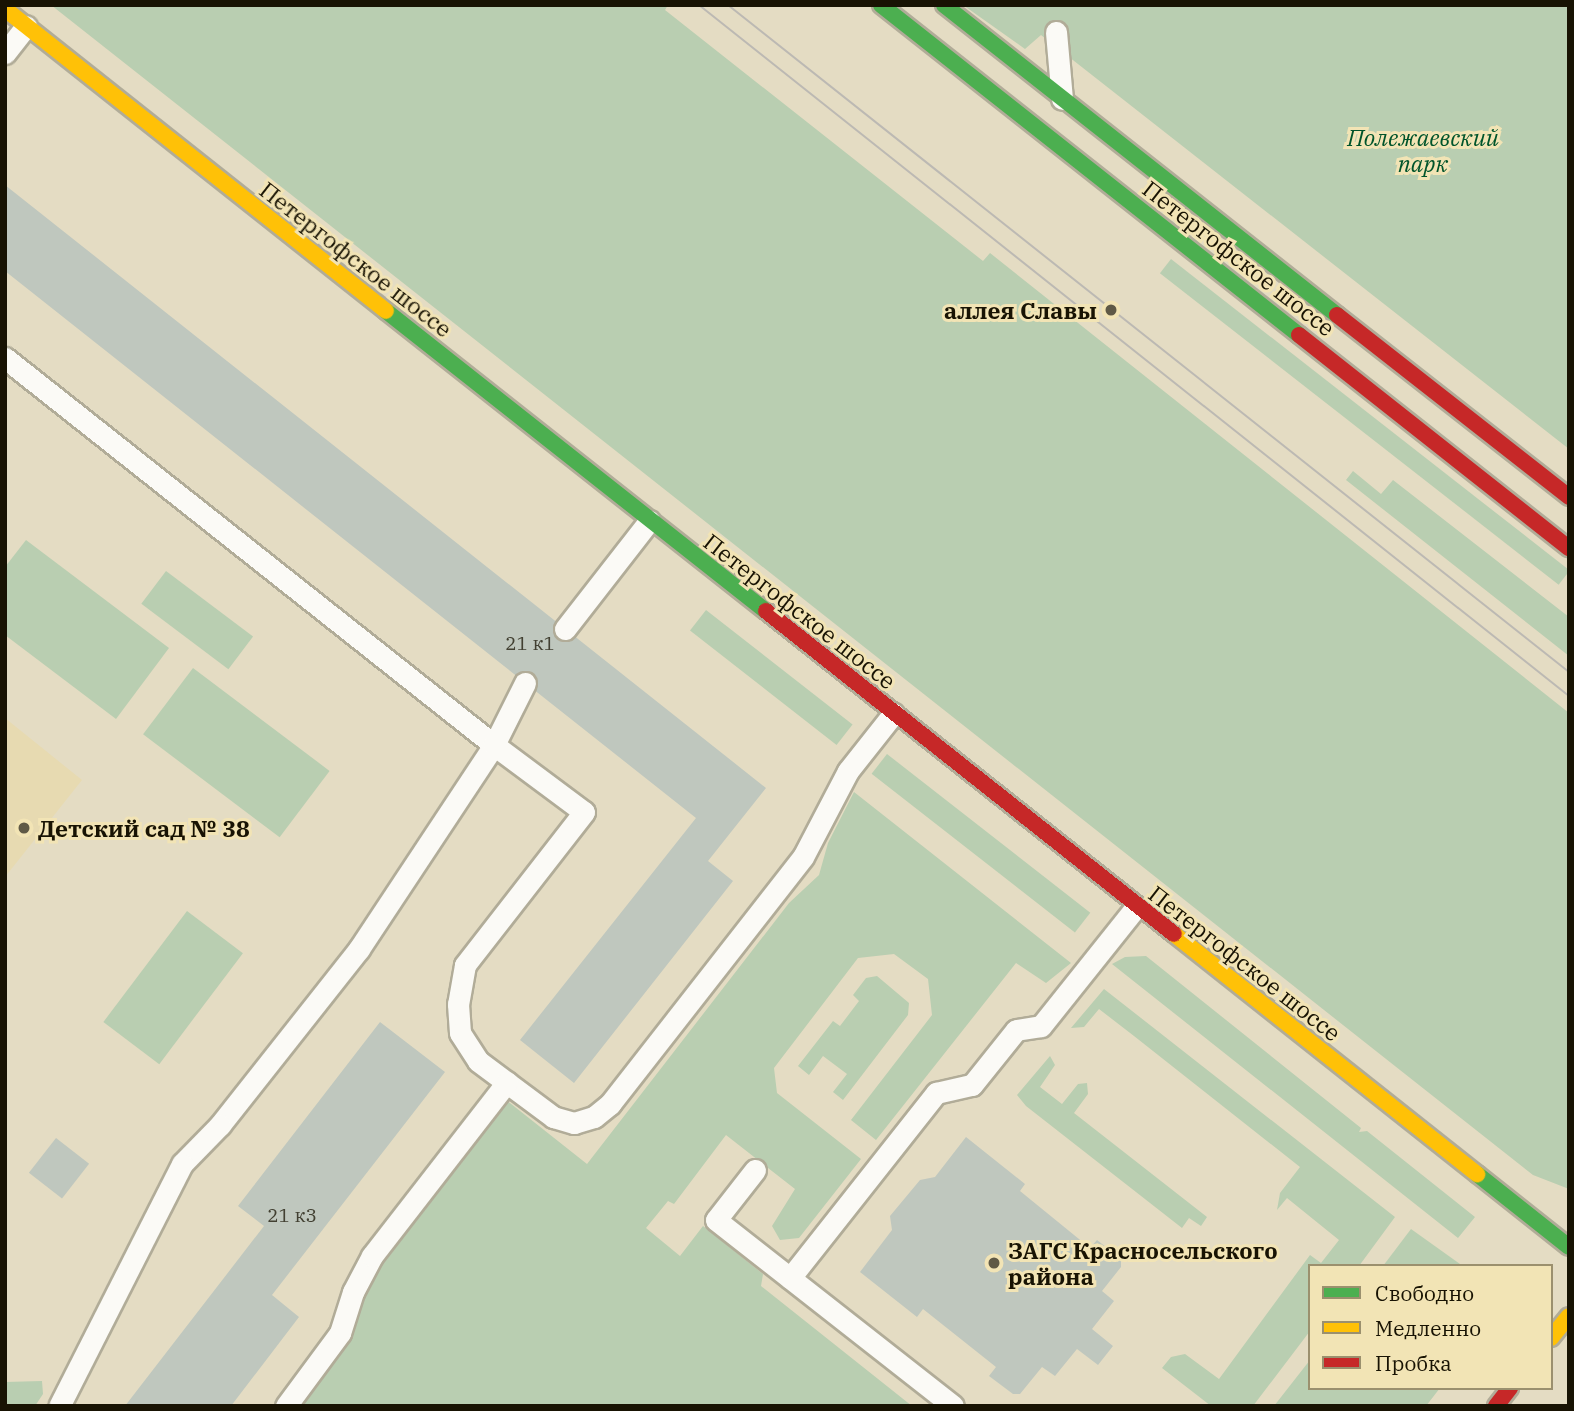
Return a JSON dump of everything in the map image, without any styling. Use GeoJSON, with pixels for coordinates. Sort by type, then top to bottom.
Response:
{"type":"FeatureCollection","features":[{"type":"Feature","properties":{"kind":"street","name":"Петергофское шоссе"},"geometry":{"type":"LineString","coordinates":[[881,5],[1569,548]]}},
{"type":"Feature","properties":{"kind":"street","name":"Петергофское шоссе"},"geometry":{"type":"LineString","coordinates":[[944,5],[1569,497]]}},
{"type":"Feature","properties":{"kind":"street","name":"Петергофское шоссе"},"geometry":{"type":"LineString","coordinates":[[5,9],[1136,907],[1569,1247]]}},
{"type":"Feature","properties":{"kind":"street"},"geometry":{"type":"LineString","coordinates":[[1553,1336],[1569,1316]]}},
{"type":"Feature","properties":{"kind":"street"},"geometry":{"type":"LineString","coordinates":[[1496,1406],[1508,1390]]}},
{"type":"Feature","properties":{"kind":"lane"},"geometry":{"type":"LineString","coordinates":[[5,53],[26,26]]}},
{"type":"Feature","properties":{"kind":"lane"},"geometry":{"type":"LineString","coordinates":[[1056,32],[1062,99]]}},
{"type":"Feature","properties":{"kind":"lane"},"geometry":{"type":"LineString","coordinates":[[5,358],[494,745],[583,811],[465,965],[458,1004],[460,1033],[478,1061],[553,1117],[574,1123],[594,1117],[610,1104],[803,857],[848,771],[893,714]]}},
{"type":"Feature","properties":{"kind":"lane"},"geometry":{"type":"LineString","coordinates":[[565,629],[649,521]]}},
{"type":"Feature","properties":{"kind":"lane"},"geometry":{"type":"LineString","coordinates":[[59,1406],[182,1164],[220,1125],[359,949],[494,745],[525,683]]}},
{"type":"Feature","properties":{"kind":"lane"},"geometry":{"type":"LineString","coordinates":[[790,1278],[936,1093],[972,1086],[1016,1030],[1041,1026],[1136,907]]}},
{"type":"Feature","properties":{"kind":"lane"},"geometry":{"type":"LineString","coordinates":[[286,1406],[340,1333],[353,1292],[372,1256],[507,1082]]}},
{"type":"Feature","properties":{"kind":"lane"},"geometry":{"type":"LineString","coordinates":[[755,1170],[716,1220],[953,1406]]}},
{"type":"Feature","properties":{"kind":"shaded area","name":"Детский сад № 38"},"geometry":{"type":"Polygon","coordinates":[[[5,718],[82,780],[5,877],[5,718]]]}},
{"type":"Feature","properties":{"kind":"green space"},"geometry":{"type":"Polygon","coordinates":[[[51,5],[668,5],[665,10],[983,261],[990,253],[1569,713],[1569,1189],[1533,1175],[51,5]]]}},
{"type":"Feature","properties":{"kind":"green space","name":"Полежаевский парк"},"geometry":{"type":"Polygon","coordinates":[[[963,5],[1569,5],[1569,449],[1041,35],[1025,49],[963,5]]]}},
{"type":"Feature","properties":{"kind":"green space"},"geometry":{"type":"Polygon","coordinates":[[[1171,259],[1569,570],[1559,585],[1160,273],[1171,259]]]}},
{"type":"Feature","properties":{"kind":"green space"},"geometry":{"type":"Polygon","coordinates":[[[1353,471],[1381,494],[1393,480],[1569,617],[1569,656],[1346,480],[1353,471]]]}},
{"type":"Feature","properties":{"kind":"green space"},"geometry":{"type":"Polygon","coordinates":[[[26,540],[169,648],[116,719],[5,635],[5,567],[26,540]]]}},
{"type":"Feature","properties":{"kind":"green space"},"geometry":{"type":"Polygon","coordinates":[[[166,571],[253,637],[228,669],[141,604],[166,571]]]}},
{"type":"Feature","properties":{"kind":"green space"},"geometry":{"type":"Polygon","coordinates":[[[706,610],[853,725],[837,745],[690,630],[706,610]]]}},
{"type":"Feature","properties":{"kind":"green space"},"geometry":{"type":"Polygon","coordinates":[[[193,668],[330,771],[280,837],[143,734],[193,668]]]}},
{"type":"Feature","properties":{"kind":"green space"},"geometry":{"type":"Polygon","coordinates":[[[887,754],[1090,913],[1075,933],[872,774],[887,754]]]}},
{"type":"Feature","properties":{"kind":"green space"},"geometry":{"type":"Polygon","coordinates":[[[854,792],[1071,963],[1046,983],[1016,963],[876,1140],[851,1120],[932,1015],[928,979],[894,954],[858,958],[774,1068],[777,1093],[861,1159],[799,1238],[780,1240],[772,1226],[795,1189],[726,1135],[674,1204],[668,1201],[646,1228],[680,1256],[703,1226],[763,1274],[761,1286],[912,1406],[300,1406],[351,1340],[360,1301],[374,1275],[423,1204],[506,1100],[587,1164],[789,903],[819,875],[828,843],[854,792]]]}},
{"type":"Feature","properties":{"kind":"green space"},"geometry":{"type":"Polygon","coordinates":[[[187,911],[243,953],[159,1064],[103,1022],[187,911]]]}},
{"type":"Feature","properties":{"kind":"green space"},"geometry":{"type":"Polygon","coordinates":[[[1146,956],[1361,1128],[1359,1132],[1367,1131],[1475,1217],[1458,1238],[1112,964],[1125,957],[1146,956]]]}},
{"type":"Feature","properties":{"kind":"green space"},"geometry":{"type":"Polygon","coordinates":[[[877,976],[909,1003],[908,1015],[843,1100],[833,1092],[847,1074],[823,1056],[809,1075],[798,1066],[833,1021],[840,1026],[859,1001],[853,995],[866,978],[877,976]]]}},
{"type":"Feature","properties":{"kind":"green space"},"geometry":{"type":"Polygon","coordinates":[[[1104,989],[1395,1217],[1360,1264],[1308,1264],[1308,1334],[1253,1406],[1211,1406],[1162,1368],[1171,1357],[1185,1354],[1219,1379],[1310,1255],[1321,1263],[1339,1240],[1287,1198],[1277,1210],[1280,1193],[1300,1167],[1099,1009],[1084,1027],[1071,1028],[1104,989]]]}},
{"type":"Feature","properties":{"kind":"green space"},"geometry":{"type":"Polygon","coordinates":[[[1050,1056],[1055,1065],[1040,1087],[1062,1104],[1078,1084],[1087,1083],[1088,1094],[1074,1113],[1207,1217],[1201,1226],[1189,1218],[1182,1228],[1026,1106],[1017,1095],[1050,1056]]]}},
{"type":"Feature","properties":{"kind":"green space"},"geometry":{"type":"Polygon","coordinates":[[[1411,1229],[1460,1264],[1385,1264],[1411,1229]]]}},
{"type":"Feature","properties":{"kind":"green space"},"geometry":{"type":"Polygon","coordinates":[[[1308,1363],[1308,1390],[1438,1390],[1426,1406],[1274,1406],[1308,1363]]]}},
{"type":"Feature","properties":{"kind":"green space"},"geometry":{"type":"Polygon","coordinates":[[[42,1381],[43,1394],[35,1406],[5,1406],[5,1382],[42,1381]]]}},
{"type":"Feature","properties":{"kind":"building"},"geometry":{"type":"Polygon","coordinates":[[[5,185],[766,788],[708,861],[733,881],[574,1083],[520,1040],[696,818],[5,271],[5,185]]]}},
{"type":"Feature","properties":{"kind":"building"},"geometry":{"type":"Polygon","coordinates":[[[380,1022],[445,1072],[272,1295],[299,1317],[231,1406],[125,1406],[264,1226],[238,1206],[380,1022]]]}},
{"type":"Feature","properties":{"kind":"building","name":"ЗАГС Красносельского района"},"geometry":{"type":"Polygon","coordinates":[[[966,1137],[1025,1184],[1020,1191],[1090,1248],[1097,1240],[1121,1259],[1121,1267],[1102,1291],[1114,1301],[1092,1329],[1113,1346],[1098,1365],[1077,1349],[1055,1376],[1042,1367],[1020,1394],[1013,1394],[989,1376],[996,1367],[923,1309],[917,1317],[860,1272],[892,1230],[890,1216],[920,1180],[935,1177],[966,1137]]]}},
{"type":"Feature","properties":{"kind":"building"},"geometry":{"type":"Polygon","coordinates":[[[56,1138],[89,1164],[62,1199],[29,1173],[56,1138]]]}},
{"type":"Feature","properties":{"kind":"tram line"},"geometry":{"type":"LineString","coordinates":[[699,5],[1569,696]]}},
{"type":"Feature","properties":{"kind":"tram line"},"geometry":{"type":"LineString","coordinates":[[728,5],[1569,672]]}},
{"type":"Feature","properties":{"kind":"traffic: fast"},"geometry":{"type":"LineString","coordinates":[[881,5],[1299,335]]}},
{"type":"Feature","properties":{"kind":"traffic: fast"},"geometry":{"type":"LineString","coordinates":[[944,5],[1337,315]]}},
{"type":"Feature","properties":{"kind":"traffic: fast"},"geometry":{"type":"LineString","coordinates":[[386,311],[766,611]]}},
{"type":"Feature","properties":{"kind":"traffic: fast"},"geometry":{"type":"LineString","coordinates":[[1477,1174],[1569,1247]]}},
{"type":"Feature","properties":{"kind":"traffic: slow"},"geometry":{"type":"LineString","coordinates":[[5,9],[386,311]]}},
{"type":"Feature","properties":{"kind":"traffic: slow"},"geometry":{"type":"LineString","coordinates":[[1174,934],[1477,1174]]}},
{"type":"Feature","properties":{"kind":"traffic: slow"},"geometry":{"type":"LineString","coordinates":[[1553,1336],[1569,1316]]}},
{"type":"Feature","properties":{"kind":"traffic: jam"},"geometry":{"type":"LineString","coordinates":[[1337,315],[1569,497]]}},
{"type":"Feature","properties":{"kind":"traffic: jam"},"geometry":{"type":"LineString","coordinates":[[1299,335],[1569,548]]}},
{"type":"Feature","properties":{"kind":"traffic: jam"},"geometry":{"type":"LineString","coordinates":[[766,611],[1174,934]]}},
{"type":"Feature","properties":{"kind":"traffic: jam"},"geometry":{"type":"LineString","coordinates":[[1496,1406],[1508,1390]]}},
{"type":"Feature","properties":{"kind":"place","name":"аллея Славы"},"geometry":{"type":"Point","coordinates":[1111,310]}},
{"type":"Feature","properties":{"kind":"place","name":"Детский сад № 38"},"geometry":{"type":"Point","coordinates":[24,828]}},
{"type":"Feature","properties":{"kind":"place","name":"ЗАГС Красносельского района"},"geometry":{"type":"Point","coordinates":[994,1263]}}]}
